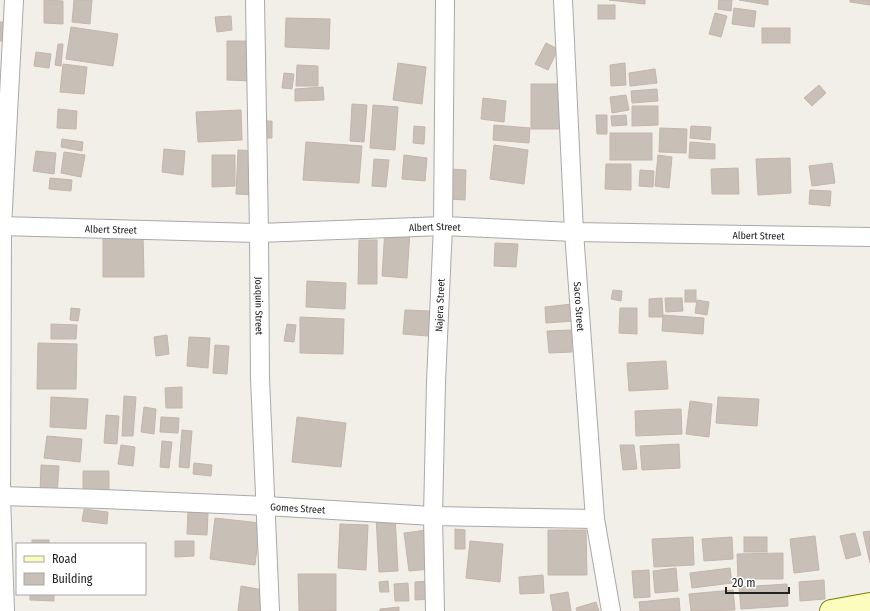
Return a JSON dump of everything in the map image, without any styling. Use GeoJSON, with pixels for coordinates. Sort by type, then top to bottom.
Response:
{"type":"FeatureCollection","features":[{"type":"Feature","properties":{"kind":"main road"},"geometry":{"type":"LineString","coordinates":[[831,611],[870,604]]}},
{"type":"Feature","properties":{"kind":"street"},"geometry":{"type":"LineString","coordinates":[[5,611],[1,497],[1,226],[14,0]]}},
{"type":"Feature","properties":{"kind":"street","name":"Joaquin Street"},"geometry":{"type":"LineString","coordinates":[[256,0],[260,378],[270,611]]}},
{"type":"Feature","properties":{"kind":"street","name":"Najera Street"},"geometry":{"type":"LineString","coordinates":[[435,611],[433,516],[436,382],[443,226],[445,0]]}},
{"type":"Feature","properties":{"kind":"street","name":"Sacro Street"},"geometry":{"type":"LineString","coordinates":[[563,0],[574,232],[595,519],[611,611]]}},
{"type":"Feature","properties":{"kind":"street","name":"Albert Street"},"geometry":{"type":"LineString","coordinates":[[1,226],[259,233],[443,226],[574,232],[870,237]]}},
{"type":"Feature","properties":{"kind":"street","name":"Gomes Street"},"geometry":{"type":"LineString","coordinates":[[1,497],[104,499],[266,506],[433,516],[595,519]]}},
{"type":"Feature","properties":{"kind":"building"},"geometry":{"type":"Polygon","coordinates":[[[44,0],[63,1],[63,24],[44,23],[44,0]]]}},
{"type":"Feature","properties":{"kind":"building"},"geometry":{"type":"Polygon","coordinates":[[[74,0],[92,0],[90,24],[72,22],[74,0]]]}},
{"type":"Feature","properties":{"kind":"building"},"geometry":{"type":"Polygon","coordinates":[[[609,0],[645,0],[645,4],[609,0]]]}},
{"type":"Feature","properties":{"kind":"building"},"geometry":{"type":"Polygon","coordinates":[[[719,0],[732,0],[731,11],[718,9],[719,0]]]}},
{"type":"Feature","properties":{"kind":"building"},"geometry":{"type":"Polygon","coordinates":[[[739,0],[768,0],[768,5],[739,0]]]}},
{"type":"Feature","properties":{"kind":"building"},"geometry":{"type":"Polygon","coordinates":[[[850,0],[870,0],[870,5],[850,2],[850,0]]]}},
{"type":"Feature","properties":{"kind":"building"},"geometry":{"type":"Polygon","coordinates":[[[598,5],[615,5],[615,19],[598,19],[598,5]]]}},
{"type":"Feature","properties":{"kind":"building"},"geometry":{"type":"Polygon","coordinates":[[[734,8],[756,11],[754,27],[732,24],[734,8]]]}},
{"type":"Feature","properties":{"kind":"building"},"geometry":{"type":"Polygon","coordinates":[[[715,13],[727,16],[721,37],[709,34],[715,13]]]}},
{"type":"Feature","properties":{"kind":"building"},"geometry":{"type":"Polygon","coordinates":[[[231,16],[232,30],[217,32],[215,17],[231,16]]]}},
{"type":"Feature","properties":{"kind":"building"},"geometry":{"type":"Polygon","coordinates":[[[286,18],[330,19],[329,49],[285,47],[286,18]]]}},
{"type":"Feature","properties":{"kind":"building"},"geometry":{"type":"Polygon","coordinates":[[[0,22],[4,22],[3,41],[0,41],[0,22]]]}},
{"type":"Feature","properties":{"kind":"building"},"geometry":{"type":"Polygon","coordinates":[[[71,27],[118,34],[113,66],[66,59],[71,27]]]}},
{"type":"Feature","properties":{"kind":"building"},"geometry":{"type":"Polygon","coordinates":[[[762,28],[790,28],[790,43],[762,43],[762,28]]]}},
{"type":"Feature","properties":{"kind":"building"},"geometry":{"type":"Polygon","coordinates":[[[227,41],[254,41],[254,81],[227,80],[227,41]]]}},
{"type":"Feature","properties":{"kind":"building"},"geometry":{"type":"Polygon","coordinates":[[[546,43],[558,49],[548,70],[535,64],[546,43]]]}},
{"type":"Feature","properties":{"kind":"building"},"geometry":{"type":"Polygon","coordinates":[[[58,44],[63,44],[61,66],[55,65],[58,44]]]}},
{"type":"Feature","properties":{"kind":"building"},"geometry":{"type":"Polygon","coordinates":[[[36,52],[51,54],[49,68],[34,66],[36,52]]]}},
{"type":"Feature","properties":{"kind":"building"},"geometry":{"type":"Polygon","coordinates":[[[398,63],[426,67],[422,104],[393,100],[398,63]]]}},
{"type":"Feature","properties":{"kind":"building"},"geometry":{"type":"Polygon","coordinates":[[[625,63],[626,85],[611,86],[610,65],[625,63]]]}},
{"type":"Feature","properties":{"kind":"building"},"geometry":{"type":"Polygon","coordinates":[[[63,64],[87,67],[84,94],[60,92],[63,64]]]}},
{"type":"Feature","properties":{"kind":"building"},"geometry":{"type":"Polygon","coordinates":[[[297,65],[318,66],[318,86],[296,86],[297,65]]]}},
{"type":"Feature","properties":{"kind":"building"},"geometry":{"type":"Polygon","coordinates":[[[655,69],[657,83],[630,86],[629,73],[655,69]]]}},
{"type":"Feature","properties":{"kind":"building"},"geometry":{"type":"Polygon","coordinates":[[[284,73],[294,74],[292,89],[282,88],[284,73]]]}},
{"type":"Feature","properties":{"kind":"building"},"geometry":{"type":"Polygon","coordinates":[[[531,84],[564,84],[564,129],[531,129],[531,84]]]}},
{"type":"Feature","properties":{"kind":"building"},"geometry":{"type":"Polygon","coordinates":[[[819,85],[826,93],[812,106],[804,98],[819,85]]]}},
{"type":"Feature","properties":{"kind":"building"},"geometry":{"type":"Polygon","coordinates":[[[323,87],[324,100],[295,101],[295,89],[323,87]]]}},
{"type":"Feature","properties":{"kind":"building"},"geometry":{"type":"Polygon","coordinates":[[[657,89],[658,101],[632,103],[631,91],[657,89]]]}},
{"type":"Feature","properties":{"kind":"building"},"geometry":{"type":"Polygon","coordinates":[[[626,95],[629,110],[612,113],[610,97],[626,95]]]}},
{"type":"Feature","properties":{"kind":"building"},"geometry":{"type":"Polygon","coordinates":[[[483,98],[506,101],[504,122],[481,119],[483,98]]]}},
{"type":"Feature","properties":{"kind":"building"},"geometry":{"type":"Polygon","coordinates":[[[352,104],[367,105],[364,142],[350,141],[352,104]]]}},
{"type":"Feature","properties":{"kind":"building"},"geometry":{"type":"Polygon","coordinates":[[[373,105],[398,107],[395,150],[370,148],[373,105]]]}},
{"type":"Feature","properties":{"kind":"building"},"geometry":{"type":"Polygon","coordinates":[[[632,106],[658,106],[658,125],[632,126],[632,106]]]}},
{"type":"Feature","properties":{"kind":"building"},"geometry":{"type":"Polygon","coordinates":[[[58,109],[77,111],[76,129],[57,128],[58,109]]]}},
{"type":"Feature","properties":{"kind":"building"},"geometry":{"type":"Polygon","coordinates":[[[241,110],[242,140],[198,142],[196,112],[241,110]]]}},
{"type":"Feature","properties":{"kind":"building"},"geometry":{"type":"Polygon","coordinates":[[[596,115],[607,115],[607,134],[597,134],[596,115]]]}},
{"type":"Feature","properties":{"kind":"building"},"geometry":{"type":"Polygon","coordinates":[[[626,115],[627,125],[612,126],[611,116],[626,115]]]}},
{"type":"Feature","properties":{"kind":"building"},"geometry":{"type":"Polygon","coordinates":[[[263,121],[272,121],[272,138],[262,138],[263,121]]]}},
{"type":"Feature","properties":{"kind":"building"},"geometry":{"type":"Polygon","coordinates":[[[494,125],[530,128],[529,143],[493,140],[494,125]]]}},
{"type":"Feature","properties":{"kind":"building"},"geometry":{"type":"Polygon","coordinates":[[[414,126],[425,127],[424,144],[413,143],[414,126]]]}},
{"type":"Feature","properties":{"kind":"building"},"geometry":{"type":"Polygon","coordinates":[[[691,126],[711,127],[710,140],[690,138],[691,126]]]}},
{"type":"Feature","properties":{"kind":"building"},"geometry":{"type":"Polygon","coordinates":[[[660,128],[687,129],[686,153],[659,152],[660,128]]]}},
{"type":"Feature","properties":{"kind":"building"},"geometry":{"type":"Polygon","coordinates":[[[610,133],[652,133],[652,160],[610,160],[610,133]]]}},
{"type":"Feature","properties":{"kind":"building"},"geometry":{"type":"Polygon","coordinates":[[[62,139],[83,142],[82,151],[61,147],[62,139]]]}},
{"type":"Feature","properties":{"kind":"building"},"geometry":{"type":"Polygon","coordinates":[[[306,142],[362,146],[359,183],[303,180],[306,142]]]}},
{"type":"Feature","properties":{"kind":"building"},"geometry":{"type":"Polygon","coordinates":[[[690,142],[715,144],[715,159],[689,158],[690,142]]]}},
{"type":"Feature","properties":{"kind":"building"},"geometry":{"type":"Polygon","coordinates":[[[494,145],[528,150],[524,184],[490,179],[494,145]]]}},
{"type":"Feature","properties":{"kind":"building"},"geometry":{"type":"Polygon","coordinates":[[[164,149],[185,151],[183,175],[162,172],[164,149]]]}},
{"type":"Feature","properties":{"kind":"building"},"geometry":{"type":"Polygon","coordinates":[[[238,150],[257,151],[255,195],[236,194],[238,150]]]}},
{"type":"Feature","properties":{"kind":"building"},"geometry":{"type":"Polygon","coordinates":[[[36,151],[56,153],[54,174],[33,171],[36,151]]]}},
{"type":"Feature","properties":{"kind":"building"},"geometry":{"type":"Polygon","coordinates":[[[64,152],[85,155],[81,177],[61,173],[64,152]]]}},
{"type":"Feature","properties":{"kind":"building"},"geometry":{"type":"Polygon","coordinates":[[[212,155],[235,155],[235,186],[212,187],[212,155]]]}},
{"type":"Feature","properties":{"kind":"building"},"geometry":{"type":"Polygon","coordinates":[[[404,155],[427,158],[425,181],[402,179],[404,155]]]}},
{"type":"Feature","properties":{"kind":"building"},"geometry":{"type":"Polygon","coordinates":[[[658,155],[672,157],[669,188],[655,186],[658,155]]]}},
{"type":"Feature","properties":{"kind":"building"},"geometry":{"type":"Polygon","coordinates":[[[790,158],[791,193],[758,195],[756,159],[790,158]]]}},
{"type":"Feature","properties":{"kind":"building"},"geometry":{"type":"Polygon","coordinates":[[[374,159],[389,160],[386,187],[372,186],[374,159]]]}},
{"type":"Feature","properties":{"kind":"building"},"geometry":{"type":"Polygon","coordinates":[[[832,163],[835,183],[812,186],[809,166],[832,163]]]}},
{"type":"Feature","properties":{"kind":"building"},"geometry":{"type":"Polygon","coordinates":[[[606,164],[631,164],[631,190],[605,189],[606,164]]]}},
{"type":"Feature","properties":{"kind":"building"},"geometry":{"type":"Polygon","coordinates":[[[738,168],[739,194],[712,194],[711,169],[738,168]]]}},
{"type":"Feature","properties":{"kind":"building"},"geometry":{"type":"Polygon","coordinates":[[[450,169],[466,170],[465,200],[449,199],[450,169]]]}},
{"type":"Feature","properties":{"kind":"building"},"geometry":{"type":"Polygon","coordinates":[[[640,170],[654,171],[653,187],[639,186],[640,170]]]}},
{"type":"Feature","properties":{"kind":"building"},"geometry":{"type":"Polygon","coordinates":[[[50,178],[72,180],[71,191],[49,189],[50,178]]]}},
{"type":"Feature","properties":{"kind":"building"},"geometry":{"type":"Polygon","coordinates":[[[810,190],[831,191],[830,206],[809,204],[810,190]]]}},
{"type":"Feature","properties":{"kind":"building"},"geometry":{"type":"Polygon","coordinates":[[[385,229],[410,231],[407,278],[382,276],[385,229]]]}},
{"type":"Feature","properties":{"kind":"building"},"geometry":{"type":"Polygon","coordinates":[[[103,233],[143,234],[144,277],[103,277],[103,233]]]}},
{"type":"Feature","properties":{"kind":"building"},"geometry":{"type":"Polygon","coordinates":[[[359,240],[377,240],[377,284],[358,284],[359,240]]]}},
{"type":"Feature","properties":{"kind":"building"},"geometry":{"type":"Polygon","coordinates":[[[495,243],[518,244],[516,267],[494,266],[495,243]]]}},
{"type":"Feature","properties":{"kind":"building"},"geometry":{"type":"Polygon","coordinates":[[[307,281],[346,283],[345,309],[306,307],[307,281]]]}},
{"type":"Feature","properties":{"kind":"building"},"geometry":{"type":"Polygon","coordinates":[[[613,290],[622,291],[621,301],[611,299],[613,290]]]}},
{"type":"Feature","properties":{"kind":"building"},"geometry":{"type":"Polygon","coordinates":[[[685,290],[696,290],[696,302],[685,302],[685,290]]]}},
{"type":"Feature","properties":{"kind":"building"},"geometry":{"type":"Polygon","coordinates":[[[662,298],[663,317],[649,317],[649,299],[662,298]]]}},
{"type":"Feature","properties":{"kind":"building"},"geometry":{"type":"Polygon","coordinates":[[[665,298],[682,298],[683,311],[666,312],[665,298]]]}},
{"type":"Feature","properties":{"kind":"building"},"geometry":{"type":"Polygon","coordinates":[[[697,300],[709,302],[707,315],[695,313],[697,300]]]}},
{"type":"Feature","properties":{"kind":"building"},"geometry":{"type":"Polygon","coordinates":[[[572,304],[574,321],[546,323],[545,307],[572,304]]]}},
{"type":"Feature","properties":{"kind":"building"},"geometry":{"type":"Polygon","coordinates":[[[71,308],[80,309],[78,321],[70,320],[71,308]]]}},
{"type":"Feature","properties":{"kind":"building"},"geometry":{"type":"Polygon","coordinates":[[[620,308],[637,308],[637,334],[619,333],[620,308]]]}},
{"type":"Feature","properties":{"kind":"building"},"geometry":{"type":"Polygon","coordinates":[[[405,310],[430,311],[428,336],[403,334],[405,310]]]}},
{"type":"Feature","properties":{"kind":"building"},"geometry":{"type":"Polygon","coordinates":[[[663,315],[704,318],[703,334],[662,331],[663,315]]]}},
{"type":"Feature","properties":{"kind":"building"},"geometry":{"type":"Polygon","coordinates":[[[300,317],[344,319],[343,354],[300,353],[300,317]]]}},
{"type":"Feature","properties":{"kind":"building"},"geometry":{"type":"Polygon","coordinates":[[[51,324],[77,325],[76,339],[51,339],[51,324]]]}},
{"type":"Feature","properties":{"kind":"building"},"geometry":{"type":"Polygon","coordinates":[[[287,324],[296,325],[294,342],[284,341],[287,324]]]}},
{"type":"Feature","properties":{"kind":"building"},"geometry":{"type":"Polygon","coordinates":[[[571,330],[572,352],[549,353],[547,331],[571,330]]]}},
{"type":"Feature","properties":{"kind":"building"},"geometry":{"type":"Polygon","coordinates":[[[167,335],[169,354],[156,356],[154,337],[167,335]]]}},
{"type":"Feature","properties":{"kind":"building"},"geometry":{"type":"Polygon","coordinates":[[[189,337],[210,338],[208,368],[187,366],[189,337]]]}},
{"type":"Feature","properties":{"kind":"building"},"geometry":{"type":"Polygon","coordinates":[[[38,343],[77,344],[76,389],[37,389],[38,343]]]}},
{"type":"Feature","properties":{"kind":"building"},"geometry":{"type":"Polygon","coordinates":[[[215,345],[229,346],[227,374],[213,373],[215,345]]]}},
{"type":"Feature","properties":{"kind":"building"},"geometry":{"type":"Polygon","coordinates":[[[666,361],[668,389],[629,391],[627,363],[666,361]]]}},
{"type":"Feature","properties":{"kind":"building"},"geometry":{"type":"Polygon","coordinates":[[[182,387],[182,408],[166,408],[165,388],[182,387]]]}},
{"type":"Feature","properties":{"kind":"building"},"geometry":{"type":"Polygon","coordinates":[[[124,396],[136,397],[133,436],[122,436],[124,396]]]}},
{"type":"Feature","properties":{"kind":"building"},"geometry":{"type":"Polygon","coordinates":[[[51,397],[88,399],[86,429],[50,427],[51,397]]]}},
{"type":"Feature","properties":{"kind":"building"},"geometry":{"type":"Polygon","coordinates":[[[718,397],[759,399],[757,426],[716,423],[718,397]]]}},
{"type":"Feature","properties":{"kind":"building"},"geometry":{"type":"Polygon","coordinates":[[[690,401],[712,404],[709,437],[686,434],[690,401]]]}},
{"type":"Feature","properties":{"kind":"building"},"geometry":{"type":"Polygon","coordinates":[[[144,407],[156,409],[154,434],[141,432],[144,407]]]}},
{"type":"Feature","properties":{"kind":"building"},"geometry":{"type":"Polygon","coordinates":[[[681,409],[682,434],[636,436],[635,411],[681,409]]]}},
{"type":"Feature","properties":{"kind":"building"},"geometry":{"type":"Polygon","coordinates":[[[106,415],[119,416],[117,444],[104,443],[106,415]]]}},
{"type":"Feature","properties":{"kind":"building"},"geometry":{"type":"Polygon","coordinates":[[[161,417],[179,418],[178,433],[160,432],[161,417]]]}},
{"type":"Feature","properties":{"kind":"building"},"geometry":{"type":"Polygon","coordinates":[[[297,417],[346,423],[341,467],[292,462],[297,417]]]}},
{"type":"Feature","properties":{"kind":"building"},"geometry":{"type":"Polygon","coordinates":[[[182,430],[192,431],[189,468],[179,467],[182,430]]]}},
{"type":"Feature","properties":{"kind":"building"},"geometry":{"type":"Polygon","coordinates":[[[47,436],[82,439],[80,462],[44,458],[47,436]]]}},
{"type":"Feature","properties":{"kind":"building"},"geometry":{"type":"Polygon","coordinates":[[[162,441],[172,442],[169,468],[160,467],[162,441]]]}},
{"type":"Feature","properties":{"kind":"building"},"geometry":{"type":"Polygon","coordinates":[[[679,444],[680,468],[642,470],[640,446],[679,444]]]}},
{"type":"Feature","properties":{"kind":"building"},"geometry":{"type":"Polygon","coordinates":[[[121,445],[135,447],[133,466],[118,464],[121,445]]]}},
{"type":"Feature","properties":{"kind":"building"},"geometry":{"type":"Polygon","coordinates":[[[620,445],[634,445],[637,469],[623,470],[620,445]]]}},
{"type":"Feature","properties":{"kind":"building"},"geometry":{"type":"Polygon","coordinates":[[[194,463],[212,465],[211,476],[193,474],[194,463]]]}},
{"type":"Feature","properties":{"kind":"building"},"geometry":{"type":"Polygon","coordinates":[[[41,465],[59,466],[57,495],[40,494],[41,465]]]}},
{"type":"Feature","properties":{"kind":"building"},"geometry":{"type":"Polygon","coordinates":[[[83,471],[109,471],[109,491],[83,490],[83,471]]]}},
{"type":"Feature","properties":{"kind":"building"},"geometry":{"type":"Polygon","coordinates":[[[84,509],[108,512],[107,524],[82,521],[84,509]]]}},
{"type":"Feature","properties":{"kind":"building"},"geometry":{"type":"Polygon","coordinates":[[[188,512],[208,513],[207,535],[187,534],[188,512]]]}},
{"type":"Feature","properties":{"kind":"building"},"geometry":{"type":"Polygon","coordinates":[[[395,516],[398,571],[379,572],[376,517],[395,516]]]}},
{"type":"Feature","properties":{"kind":"building"},"geometry":{"type":"Polygon","coordinates":[[[215,518],[260,523],[255,565],[210,559],[215,518]]]}},
{"type":"Feature","properties":{"kind":"building"},"geometry":{"type":"Polygon","coordinates":[[[340,524],[368,525],[366,570],[338,568],[340,524]]]}},
{"type":"Feature","properties":{"kind":"building"},"geometry":{"type":"Polygon","coordinates":[[[455,529],[465,530],[465,549],[455,549],[455,529]]]}},
{"type":"Feature","properties":{"kind":"building"},"geometry":{"type":"Polygon","coordinates":[[[427,530],[432,569],[409,571],[404,533],[427,530]]]}},
{"type":"Feature","properties":{"kind":"building"},"geometry":{"type":"Polygon","coordinates":[[[548,530],[586,530],[587,575],[548,575],[548,530]]]}},
{"type":"Feature","properties":{"kind":"building"},"geometry":{"type":"Polygon","coordinates":[[[870,531],[870,563],[863,532],[870,531]]]}},
{"type":"Feature","properties":{"kind":"building"},"geometry":{"type":"Polygon","coordinates":[[[855,533],[861,555],[846,559],[840,536],[855,533]]]}},
{"type":"Feature","properties":{"kind":"building"},"geometry":{"type":"Polygon","coordinates":[[[815,536],[819,570],[794,573],[790,539],[815,536]]]}},
{"type":"Feature","properties":{"kind":"building"},"geometry":{"type":"Polygon","coordinates":[[[693,537],[694,565],[654,567],[652,539],[693,537]]]}},
{"type":"Feature","properties":{"kind":"building"},"geometry":{"type":"Polygon","coordinates":[[[732,537],[733,559],[704,561],[702,539],[732,537]]]}},
{"type":"Feature","properties":{"kind":"building"},"geometry":{"type":"Polygon","coordinates":[[[744,537],[767,537],[767,552],[744,552],[744,537]]]}},
{"type":"Feature","properties":{"kind":"building"},"geometry":{"type":"Polygon","coordinates":[[[32,540],[49,540],[49,543],[32,543],[32,540]]]}},
{"type":"Feature","properties":{"kind":"building"},"geometry":{"type":"Polygon","coordinates":[[[175,541],[194,541],[194,556],[175,557],[175,541]]]}},
{"type":"Feature","properties":{"kind":"building"},"geometry":{"type":"Polygon","coordinates":[[[470,541],[503,544],[500,582],[466,578],[470,541]]]}},
{"type":"Feature","properties":{"kind":"building"},"geometry":{"type":"Polygon","coordinates":[[[783,553],[783,579],[738,579],[737,554],[783,553]]]}},
{"type":"Feature","properties":{"kind":"building"},"geometry":{"type":"Polygon","coordinates":[[[676,568],[678,591],[655,593],[653,571],[676,568]]]}},
{"type":"Feature","properties":{"kind":"building"},"geometry":{"type":"Polygon","coordinates":[[[730,568],[732,583],[692,588],[690,573],[730,568]]]}},
{"type":"Feature","properties":{"kind":"building"},"geometry":{"type":"Polygon","coordinates":[[[649,570],[650,597],[634,598],[632,571],[649,570]]]}},
{"type":"Feature","properties":{"kind":"building"},"geometry":{"type":"Polygon","coordinates":[[[298,574],[336,574],[336,611],[299,611],[298,574]]]}},
{"type":"Feature","properties":{"kind":"building"},"geometry":{"type":"Polygon","coordinates":[[[543,575],[544,593],[520,594],[519,577],[543,575]]]}},
{"type":"Feature","properties":{"kind":"building"},"geometry":{"type":"Polygon","coordinates":[[[824,580],[825,599],[800,601],[799,582],[824,580]]]}},
{"type":"Feature","properties":{"kind":"building"},"geometry":{"type":"Polygon","coordinates":[[[388,581],[389,592],[380,592],[379,582],[388,581]]]}},
{"type":"Feature","properties":{"kind":"building"},"geometry":{"type":"Polygon","coordinates":[[[429,581],[430,599],[415,600],[415,582],[429,581]]]}},
{"type":"Feature","properties":{"kind":"building"},"geometry":{"type":"Polygon","coordinates":[[[408,583],[409,601],[395,601],[394,584],[408,583]]]}},
{"type":"Feature","properties":{"kind":"building"},"geometry":{"type":"Polygon","coordinates":[[[787,584],[788,606],[741,609],[739,587],[787,584]]]}},
{"type":"Feature","properties":{"kind":"building"},"geometry":{"type":"Polygon","coordinates":[[[241,586],[264,590],[261,611],[238,611],[241,586]]]}},
{"type":"Feature","properties":{"kind":"building"},"geometry":{"type":"Polygon","coordinates":[[[733,590],[735,610],[691,611],[689,594],[733,590]]]}},
{"type":"Feature","properties":{"kind":"building"},"geometry":{"type":"Polygon","coordinates":[[[568,592],[571,611],[553,611],[550,595],[568,592]]]}},
{"type":"Feature","properties":{"kind":"building"},"geometry":{"type":"Polygon","coordinates":[[[30,595],[54,595],[54,601],[30,600],[30,595]]]}},
{"type":"Feature","properties":{"kind":"building"},"geometry":{"type":"Polygon","coordinates":[[[679,598],[680,611],[640,611],[639,602],[679,598]]]}},
{"type":"Feature","properties":{"kind":"building"},"geometry":{"type":"Polygon","coordinates":[[[596,602],[599,611],[577,611],[576,608],[596,602]]]}},
{"type":"Feature","properties":{"kind":"building"},"geometry":{"type":"Polygon","coordinates":[[[399,607],[399,611],[380,611],[380,609],[399,607]]]}}]}
